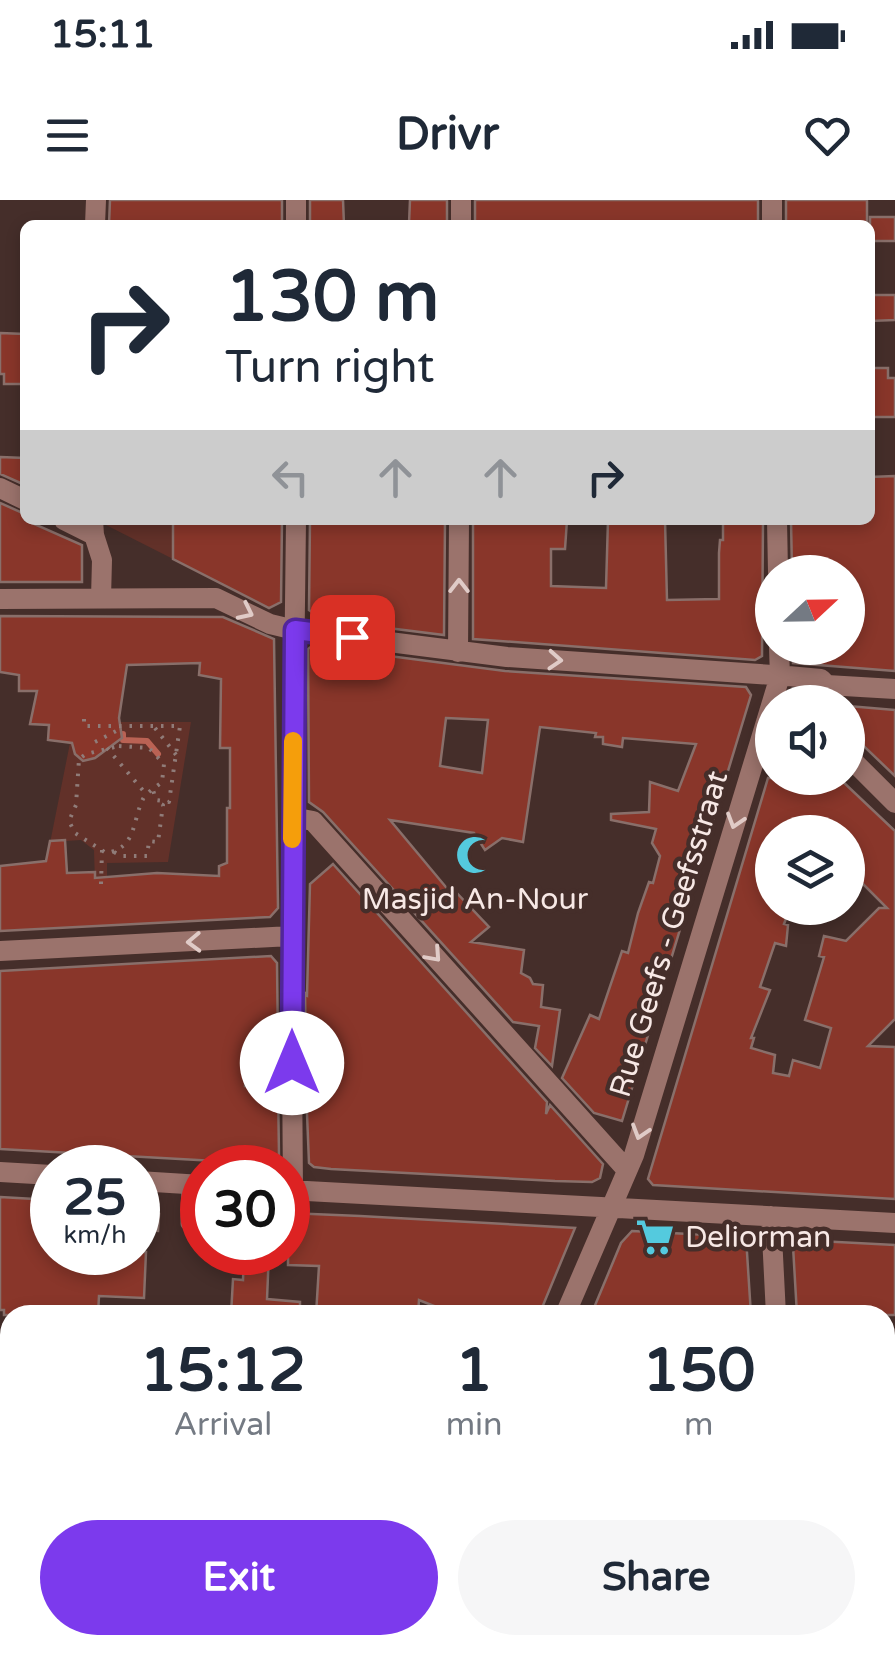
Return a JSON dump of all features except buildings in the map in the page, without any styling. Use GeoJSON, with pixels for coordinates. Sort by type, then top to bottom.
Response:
{"type":"FeatureCollection","features":[{"type":"Feature","properties":{"kind":"street"},"geometry":{"type":"LineString","coordinates":[[290,1145],[296,525]]}},
{"type":"Feature","properties":{"kind":"street"},"geometry":{"type":"LineString","coordinates":[[458,652],[459,525]]}},
{"type":"Feature","properties":{"kind":"street"},"geometry":{"type":"LineString","coordinates":[[777,525],[778,555]]}},
{"type":"Feature","properties":{"kind":"street"},"geometry":{"type":"LineString","coordinates":[[93,527],[102,560],[100,598]]}},
{"type":"Feature","properties":{"kind":"street"},"geometry":{"type":"LineString","coordinates":[[0,599],[216,598],[270,624],[295,630],[458,652],[821,678],[826,685]]}},
{"type":"Feature","properties":{"kind":"street","name":"Rue Geefs - Geefsstraat"},"geometry":{"type":"LineString","coordinates":[[569,1305],[634,1155],[780,676],[780,665]]}},
{"type":"Feature","properties":{"kind":"street"},"geometry":{"type":"LineString","coordinates":[[865,688],[895,690]]}},
{"type":"Feature","properties":{"kind":"street"},"geometry":{"type":"LineString","coordinates":[[865,773],[895,803]]}},
{"type":"Feature","properties":{"kind":"street"},"geometry":{"type":"LineString","coordinates":[[292,817],[313,821],[626,1169]]}},
{"type":"Feature","properties":{"kind":"street"},"geometry":{"type":"LineString","coordinates":[[0,952],[291,936]]}},
{"type":"Feature","properties":{"kind":"street"},"geometry":{"type":"LineString","coordinates":[[0,1172],[30,1173]]}},
{"type":"Feature","properties":{"kind":"street"},"geometry":{"type":"LineString","coordinates":[[310,1191],[895,1223]]}},
{"type":"Feature","properties":{"kind":"street"},"geometry":{"type":"LineString","coordinates":[[772,1216],[776,1305]]}},
{"type":"Feature","properties":{"kind":"path"},"geometry":{"type":"LineString","coordinates":[[84,718],[84,726],[180,726],[169,802],[156,800]]}},
{"type":"Feature","properties":{"kind":"path"},"geometry":{"type":"LineString","coordinates":[[155,727],[177,756]]}},
{"type":"Feature","properties":{"kind":"path"},"geometry":{"type":"LineString","coordinates":[[95,742],[122,728]]}},
{"type":"Feature","properties":{"kind":"path"},"geometry":{"type":"LineString","coordinates":[[114,852],[134,834],[143,798],[162,782],[164,764],[148,748],[107,748],[79,760],[76,805],[68,821],[76,833],[102,850],[121,856],[147,856],[149,841],[158,842],[163,805],[155,804],[153,790]]}},
{"type":"Feature","properties":{"kind":"path"},"geometry":{"type":"LineString","coordinates":[[107,748],[147,794]]}},
{"type":"Feature","properties":{"kind":"path"},"geometry":{"type":"LineString","coordinates":[[101,884],[102,850]]}},
{"type":"Feature","properties":{"kind":"shaded area"},"geometry":{"type":"Polygon","coordinates":[[[106,525],[173,525],[173,559],[106,525]]]}},
{"type":"Feature","properties":{"kind":"shaded area"},"geometry":{"type":"Polygon","coordinates":[[[95,722],[191,722],[168,862],[107,863],[107,883],[95,884],[94,850],[81,840],[66,841],[67,862],[46,863],[73,728],[95,722]]]}},
{"type":"Feature","properties":{"kind":"waterway"},"geometry":{"type":"LineString","coordinates":[[123,734],[123,740],[147,741],[158,754]]}},
{"type":"Feature","properties":{"kind":"slow traffic"},"geometry":{"type":"LineString","coordinates":[[292,839],[293,741]]}},
{"type":"Feature","properties":{"kind":"place","name":"Masjid An-Nour"},"geometry":{"type":"Point","coordinates":[475,855]}},
{"type":"Feature","properties":{"kind":"place","name":"Deliorman"},"geometry":{"type":"Point","coordinates":[655,1237]}},
{"type":"Feature","properties":{"kind":"route"},"geometry":{"type":"LineString","coordinates":[[292,1063],[295,630],[352,637]]}}]}
